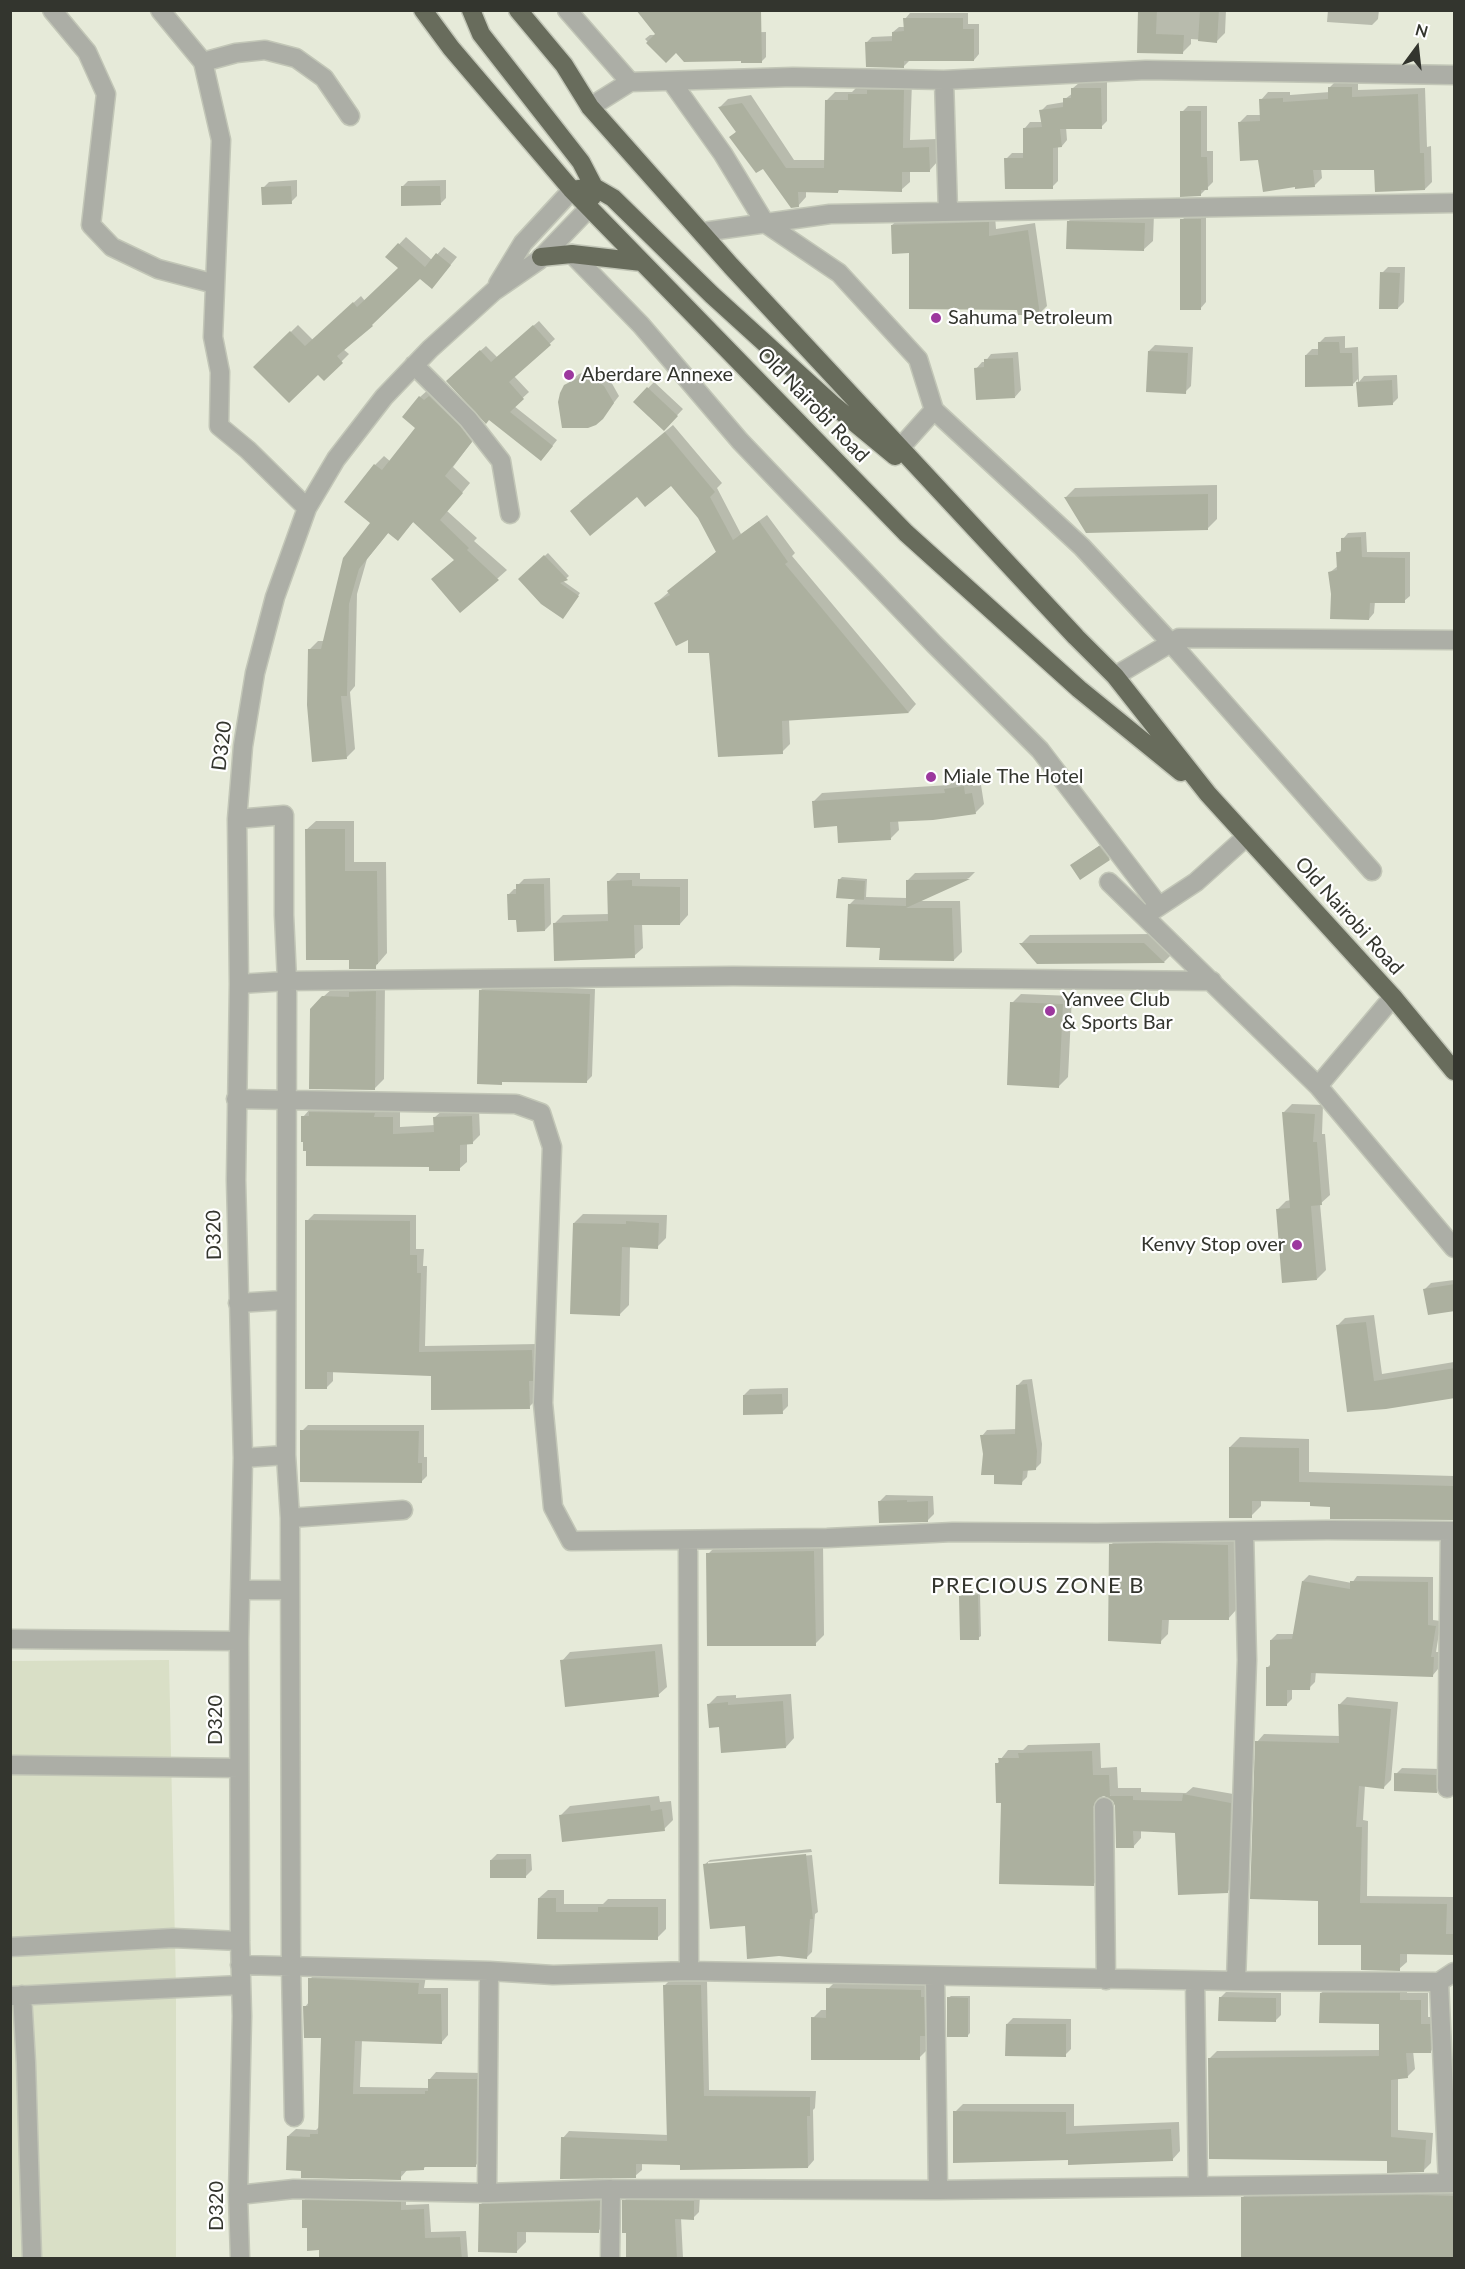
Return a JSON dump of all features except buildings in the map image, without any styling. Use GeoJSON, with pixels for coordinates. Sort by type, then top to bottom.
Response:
{"type":"FeatureCollection","features":[{"type":"Feature","properties":{"kind":"highway","name":"Old Nairobi Road"},"geometry":{"type":"LineString","coordinates":[[423,10],[451,48],[572,190],[906,533],[1079,689],[1209,794]]}},
{"type":"Feature","properties":{"kind":"highway"},"geometry":{"type":"LineString","coordinates":[[471,10],[482,34],[581,162],[594,187],[627,210],[712,295],[832,404],[950,502]]}},
{"type":"Feature","properties":{"kind":"highway","name":"Old Nairobi Road"},"geometry":{"type":"LineString","coordinates":[[518,10],[564,65],[590,107],[731,266],[1076,637],[1115,676],[1246,837],[1393,997],[1455,1071]]}},
{"type":"Feature","properties":{"kind":"highway"},"geometry":{"type":"LineString","coordinates":[[572,190],[594,187]]}},
{"type":"Feature","properties":{"kind":"highway"},"geometry":{"type":"LineString","coordinates":[[589,208],[594,187]]}},
{"type":"Feature","properties":{"kind":"highway"},"geometry":{"type":"LineString","coordinates":[[541,257],[572,254],[642,262]]}},
{"type":"Feature","properties":{"kind":"street"},"geometry":{"type":"LineString","coordinates":[[52,10],[87,52],[106,94],[91,225],[111,247],[158,269],[215,284]]}},
{"type":"Feature","properties":{"kind":"street"},"geometry":{"type":"LineString","coordinates":[[160,10],[203,62],[221,140],[213,337],[220,372],[219,426],[307,508]]}},
{"type":"Feature","properties":{"kind":"street"},"geometry":{"type":"LineString","coordinates":[[567,10],[630,82]]}},
{"type":"Feature","properties":{"kind":"street"},"geometry":{"type":"LineString","coordinates":[[203,62],[236,53],[265,50],[296,58],[324,78],[350,116]]}},
{"type":"Feature","properties":{"kind":"street"},"geometry":{"type":"LineString","coordinates":[[590,107],[630,82],[793,76],[944,80],[1146,70],[1455,75]]}},
{"type":"Feature","properties":{"kind":"street"},"geometry":{"type":"LineString","coordinates":[[944,80],[948,212]]}},
{"type":"Feature","properties":{"kind":"street"},"geometry":{"type":"LineString","coordinates":[[671,81],[723,154],[765,223],[839,273],[918,360],[934,410],[1082,547],[1171,643],[1372,870]]}},
{"type":"Feature","properties":{"kind":"street","name":"D320"},"geometry":{"type":"LineString","coordinates":[[494,291],[523,243],[572,190]]}},
{"type":"Feature","properties":{"kind":"street"},"geometry":{"type":"LineString","coordinates":[[703,232],[830,214],[1455,203]]}},
{"type":"Feature","properties":{"kind":"street","name":"D320"},"geometry":{"type":"LineString","coordinates":[[240,2259],[238,2195],[242,2016],[239,1641],[243,1458],[238,1302],[236,1099],[237,819],[243,746],[255,673],[274,597],[307,508],[336,459],[384,397],[414,366],[494,291],[541,257],[589,208]]}},
{"type":"Feature","properties":{"kind":"street"},"geometry":{"type":"LineString","coordinates":[[572,254],[641,325],[747,449],[934,644],[1040,750],[1152,911],[1212,981],[1318,1086],[1455,1248]]}},
{"type":"Feature","properties":{"kind":"street"},"geometry":{"type":"LineString","coordinates":[[414,366],[468,419],[501,461],[510,514]]}},
{"type":"Feature","properties":{"kind":"street"},"geometry":{"type":"LineString","coordinates":[[900,447],[934,410]]}},
{"type":"Feature","properties":{"kind":"street"},"geometry":{"type":"LineString","coordinates":[[1115,676],[1179,639],[1455,640]]}},
{"type":"Feature","properties":{"kind":"street"},"geometry":{"type":"LineString","coordinates":[[237,819],[284,816],[287,981],[286,1455],[290,1518],[291,1967],[294,2117]]}},
{"type":"Feature","properties":{"kind":"street"},"geometry":{"type":"LineString","coordinates":[[1152,911],[1196,882],[1246,837]]}},
{"type":"Feature","properties":{"kind":"street"},"geometry":{"type":"LineString","coordinates":[[1109,882],[1152,911]]}},
{"type":"Feature","properties":{"kind":"street"},"geometry":{"type":"LineString","coordinates":[[238,984],[287,981],[722,976],[1212,981]]}},
{"type":"Feature","properties":{"kind":"street"},"geometry":{"type":"LineString","coordinates":[[1318,1086],[1393,997]]}},
{"type":"Feature","properties":{"kind":"street"},"geometry":{"type":"LineString","coordinates":[[236,1099],[516,1104],[541,1113],[552,1147],[543,1403],[552,1507],[571,1541],[827,1538],[953,1532],[1452,1531],[1447,1788]]}},
{"type":"Feature","properties":{"kind":"street"},"geometry":{"type":"LineString","coordinates":[[238,1302],[285,1300]]}},
{"type":"Feature","properties":{"kind":"street"},"geometry":{"type":"LineString","coordinates":[[243,1458],[286,1455]]}},
{"type":"Feature","properties":{"kind":"street"},"geometry":{"type":"LineString","coordinates":[[290,1518],[403,1510]]}},
{"type":"Feature","properties":{"kind":"street"},"geometry":{"type":"LineString","coordinates":[[1236,1982],[1247,1660],[1244,1532]]}},
{"type":"Feature","properties":{"kind":"street"},"geometry":{"type":"LineString","coordinates":[[688,1540],[689,1971]]}},
{"type":"Feature","properties":{"kind":"street"},"geometry":{"type":"LineString","coordinates":[[240,1590],[290,1590]]}},
{"type":"Feature","properties":{"kind":"street"},"geometry":{"type":"LineString","coordinates":[[10,1639],[239,1641]]}},
{"type":"Feature","properties":{"kind":"street"},"geometry":{"type":"LineString","coordinates":[[10,1765],[239,1768]]}},
{"type":"Feature","properties":{"kind":"street"},"geometry":{"type":"LineString","coordinates":[[1104,1807],[1106,1980]]}},
{"type":"Feature","properties":{"kind":"street"},"geometry":{"type":"LineString","coordinates":[[10,1947],[173,1938],[240,1941]]}},
{"type":"Feature","properties":{"kind":"street"},"geometry":{"type":"LineString","coordinates":[[240,1965],[489,1971],[554,1975],[689,1971],[1236,1982],[1439,1982],[1455,1972]]}},
{"type":"Feature","properties":{"kind":"street"},"geometry":{"type":"LineString","coordinates":[[487,2193],[489,1971]]}},
{"type":"Feature","properties":{"kind":"street"},"geometry":{"type":"LineString","coordinates":[[935,1977],[938,2190]]}},
{"type":"Feature","properties":{"kind":"street"},"geometry":{"type":"LineString","coordinates":[[1195,1981],[1198,2186]]}},
{"type":"Feature","properties":{"kind":"street"},"geometry":{"type":"LineString","coordinates":[[238,2195],[294,2189],[487,2193],[611,2189],[938,2190],[1451,2183],[1439,1982]]}},
{"type":"Feature","properties":{"kind":"street"},"geometry":{"type":"LineString","coordinates":[[32,2259],[26,2063],[16,1996],[241,1985]]}},
{"type":"Feature","properties":{"kind":"street"},"geometry":{"type":"LineString","coordinates":[[610,2259],[611,2189]]}},
{"type":"Feature","properties":{"kind":"shaded area"},"geometry":{"type":"Polygon","coordinates":[[[169,1660],[176,1989],[176,2258],[11,2258],[10,1661],[169,1660]]]}},
{"type":"Feature","properties":{"kind":"place","name":"Sahuma Petroleum"},"geometry":{"type":"Point","coordinates":[936,318]}},
{"type":"Feature","properties":{"kind":"place","name":"Aberdare Annexe"},"geometry":{"type":"Point","coordinates":[569,375]}},
{"type":"Feature","properties":{"kind":"place","name":"Miale The Hotel"},"geometry":{"type":"Point","coordinates":[931,777]}},
{"type":"Feature","properties":{"kind":"place","name":"Yanvee Club & Sports Bar"},"geometry":{"type":"Point","coordinates":[1050,1011]}},
{"type":"Feature","properties":{"kind":"place","name":"Kenvy Stop over"},"geometry":{"type":"Point","coordinates":[1297,1245]}},
{"type":"Feature","properties":{"kind":"district","name":"PRECIOUS ZONE B"},"geometry":{"type":"Point","coordinates":[1038,1586]}}]}
